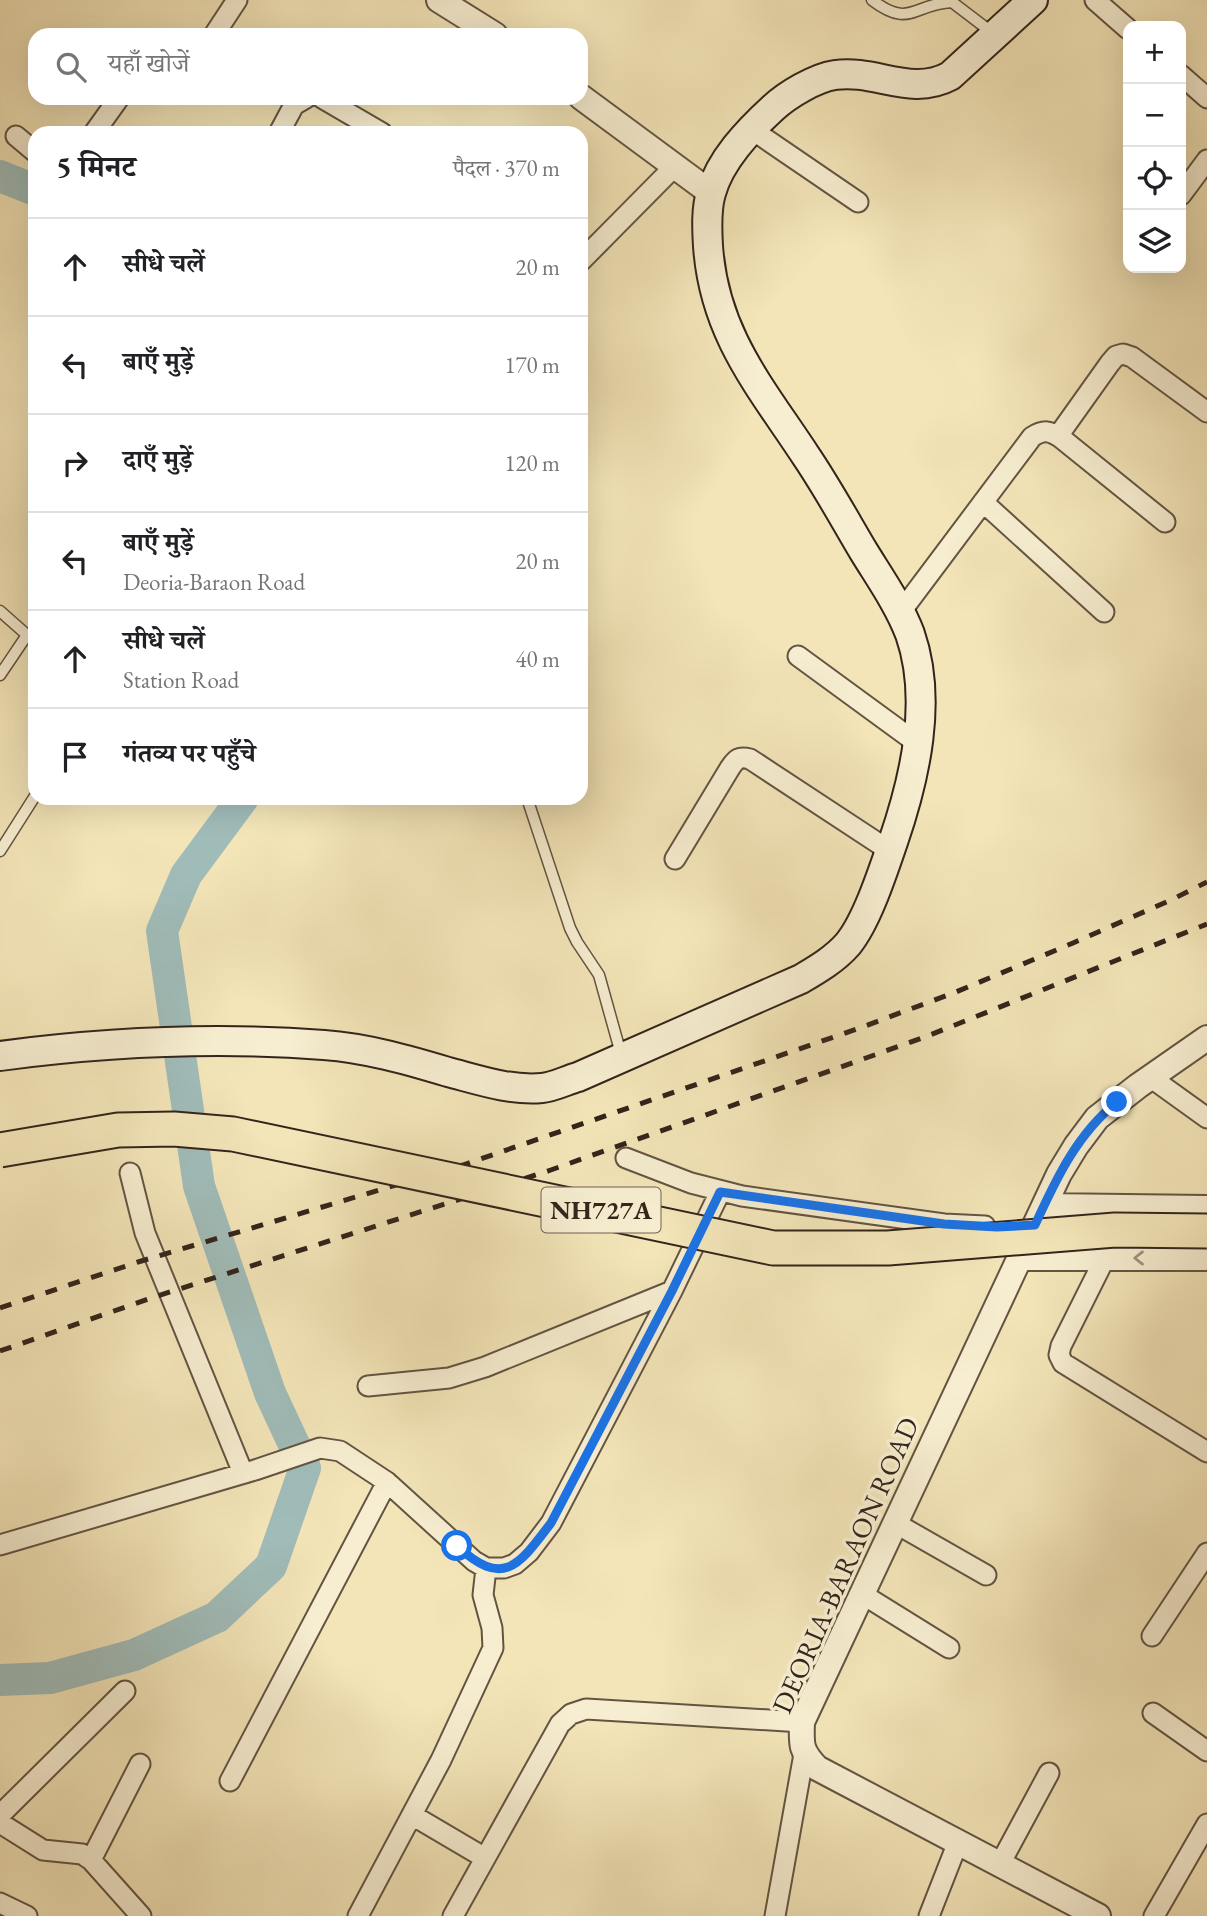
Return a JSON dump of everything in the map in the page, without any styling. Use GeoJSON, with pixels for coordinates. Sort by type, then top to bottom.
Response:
{"type":"FeatureCollection","features":[{"type":"Feature","properties":{"kind":"highway","name":"NH727A"},"geometry":{"type":"LineString","coordinates":[[0,1150],[118,1130],[174,1129],[233,1134],[773,1248],[888,1248],[1115,1230],[1207,1231]]}},
{"type":"Feature","properties":{"kind":"main road"},"geometry":{"type":"LineString","coordinates":[[0,1056],[78,1046],[243,1042],[325,1045],[361,1049],[486,1083],[518,1088],[544,1088],[622,1058],[801,979],[830,962],[849,943],[865,914],[890,851],[908,792],[917,743],[922,687],[910,635],[900,613],[807,457],[748,371],[729,336],[715,293],[709,261],[706,228],[711,193],[722,169],[751,129],[775,105],[797,90],[834,75],[922,85],[940,81],[950,76],[1032,0]]}},
{"type":"Feature","properties":{"kind":"street"},"geometry":{"type":"LineString","coordinates":[[219,28],[237,0]]}},
{"type":"Feature","properties":{"kind":"street"},"geometry":{"type":"LineString","coordinates":[[439,0],[484,28]]}},
{"type":"Feature","properties":{"kind":"street"},"geometry":{"type":"LineString","coordinates":[[1095,0],[1123,25]]}},
{"type":"Feature","properties":{"kind":"street"},"geometry":{"type":"LineString","coordinates":[[1186,79],[1207,98]]}},
{"type":"Feature","properties":{"kind":"street"},"geometry":{"type":"LineString","coordinates":[[588,102],[711,193]]}},
{"type":"Feature","properties":{"kind":"street"},"geometry":{"type":"LineString","coordinates":[[99,126],[114,105]]}},
{"type":"Feature","properties":{"kind":"street"},"geometry":{"type":"LineString","coordinates":[[283,126],[294,105]]}},
{"type":"Feature","properties":{"kind":"street"},"geometry":{"type":"LineString","coordinates":[[334,105],[370,126]]}},
{"type":"Feature","properties":{"kind":"street"},"geometry":{"type":"LineString","coordinates":[[751,129],[858,202]]}},
{"type":"Feature","properties":{"kind":"street"},"geometry":{"type":"LineString","coordinates":[[16,135],[28,146]]}},
{"type":"Feature","properties":{"kind":"street"},"geometry":{"type":"LineString","coordinates":[[1186,188],[1207,160]]}},
{"type":"Feature","properties":{"kind":"street"},"geometry":{"type":"LineString","coordinates":[[588,253],[674,167]]}},
{"type":"Feature","properties":{"kind":"street"},"geometry":{"type":"LineString","coordinates":[[1058,436],[1110,363],[1116,356],[1123,354],[1132,357],[1207,412]]}},
{"type":"Feature","properties":{"kind":"street"},"geometry":{"type":"LineString","coordinates":[[900,613],[1032,436],[1040,431],[1052,432],[1058,436],[1165,522]]}},
{"type":"Feature","properties":{"kind":"street"},"geometry":{"type":"LineString","coordinates":[[983,502],[1104,612]]}},
{"type":"Feature","properties":{"kind":"street"},"geometry":{"type":"LineString","coordinates":[[798,656],[917,743]]}},
{"type":"Feature","properties":{"kind":"street"},"geometry":{"type":"LineString","coordinates":[[676,859],[730,768],[736,759],[742,757],[750,759],[890,851]]}},
{"type":"Feature","properties":{"kind":"street","name":"DEORIA-BARAON ROAD"},"geometry":{"type":"LineString","coordinates":[[1098,1916],[817,1768],[804,1754],[802,1722],[1059,1174],[1097,1118],[1207,1038]]}},
{"type":"Feature","properties":{"kind":"street"},"geometry":{"type":"LineString","coordinates":[[1150,1077],[1207,1118]]}},
{"type":"Feature","properties":{"kind":"street"},"geometry":{"type":"LineString","coordinates":[[626,1158],[669,1176],[720,1192],[944,1224],[997,1227],[1039,1216],[1207,1208]]}},
{"type":"Feature","properties":{"kind":"street"},"geometry":{"type":"LineString","coordinates":[[130,1172],[145,1233],[249,1472]]}},
{"type":"Feature","properties":{"kind":"street"},"geometry":{"type":"LineString","coordinates":[[0,1545],[249,1472],[320,1448],[340,1451],[387,1482],[474,1562],[486,1568],[504,1569],[515,1564],[529,1552],[551,1523],[672,1291],[720,1192]]}},
{"type":"Feature","properties":{"kind":"street"},"geometry":{"type":"LineString","coordinates":[[1020,1258],[1207,1258]]}},
{"type":"Feature","properties":{"kind":"street"},"geometry":{"type":"LineString","coordinates":[[1105,1258],[1061,1346],[1059,1355],[1063,1363],[1207,1452]]}},
{"type":"Feature","properties":{"kind":"street"},"geometry":{"type":"LineString","coordinates":[[368,1386],[449,1378],[485,1367],[672,1291]]}},
{"type":"Feature","properties":{"kind":"street"},"geometry":{"type":"LineString","coordinates":[[230,1781],[387,1482]]}},
{"type":"Feature","properties":{"kind":"street"},"geometry":{"type":"LineString","coordinates":[[895,1523],[986,1575]]}},
{"type":"Feature","properties":{"kind":"street"},"geometry":{"type":"LineString","coordinates":[[1152,1636],[1207,1553]]}},
{"type":"Feature","properties":{"kind":"street"},"geometry":{"type":"LineString","coordinates":[[358,1916],[441,1760],[493,1648],[492,1628],[483,1595],[486,1568]]}},
{"type":"Feature","properties":{"kind":"street"},"geometry":{"type":"LineString","coordinates":[[862,1594],[949,1648]]}},
{"type":"Feature","properties":{"kind":"street"},"geometry":{"type":"LineString","coordinates":[[0,1815],[125,1691]]}},
{"type":"Feature","properties":{"kind":"street"},"geometry":{"type":"LineString","coordinates":[[453,1916],[560,1724],[571,1714],[586,1709],[802,1722]]}},
{"type":"Feature","properties":{"kind":"street"},"geometry":{"type":"LineString","coordinates":[[1153,1713],[1207,1751]]}},
{"type":"Feature","properties":{"kind":"street"},"geometry":{"type":"LineString","coordinates":[[775,1916],[804,1754]]}},
{"type":"Feature","properties":{"kind":"street"},"geometry":{"type":"LineString","coordinates":[[91,1860],[140,1764]]}},
{"type":"Feature","properties":{"kind":"street"},"geometry":{"type":"LineString","coordinates":[[1000,1864],[1049,1773]]}},
{"type":"Feature","properties":{"kind":"street"},"geometry":{"type":"LineString","coordinates":[[412,1815],[485,1857]]}},
{"type":"Feature","properties":{"kind":"street"},"geometry":{"type":"LineString","coordinates":[[0,1823],[43,1850],[82,1854],[91,1860],[141,1916]]}},
{"type":"Feature","properties":{"kind":"street"},"geometry":{"type":"LineString","coordinates":[[1154,1916],[1207,1824]]}},
{"type":"Feature","properties":{"kind":"street"},"geometry":{"type":"LineString","coordinates":[[929,1916],[958,1842]]}},
{"type":"Feature","properties":{"kind":"street"},"geometry":{"type":"LineString","coordinates":[[0,1903],[27,1916]]}},
{"type":"Feature","properties":{"kind":"lane"},"geometry":{"type":"LineString","coordinates":[[872,0],[888,12],[903,15],[952,2],[960,5],[995,34]]}},
{"type":"Feature","properties":{"kind":"lane"},"geometry":{"type":"LineString","coordinates":[[0,611],[28,635]]}},
{"type":"Feature","properties":{"kind":"lane"},"geometry":{"type":"LineString","coordinates":[[0,676],[28,642]]}},
{"type":"Feature","properties":{"kind":"lane"},"geometry":{"type":"LineString","coordinates":[[0,851],[29,805]]}},
{"type":"Feature","properties":{"kind":"lane"},"geometry":{"type":"LineString","coordinates":[[529,805],[570,928],[599,975],[622,1058]]}},
{"type":"Feature","properties":{"kind":"waterway"},"geometry":{"type":"LineString","coordinates":[[0,176],[28,187]]}},
{"type":"Feature","properties":{"kind":"waterway"},"geometry":{"type":"LineString","coordinates":[[0,1680],[50,1678],[134,1655],[217,1617],[271,1566],[305,1468],[270,1393],[199,1186],[162,931],[186,875],[238,805]]}},
{"type":"Feature","properties":{"kind":"railway"},"geometry":{"type":"LineString","coordinates":[[0,1308],[138,1262],[463,1165],[857,1029],[956,992],[1073,943],[1207,882]]}},
{"type":"Feature","properties":{"kind":"railway"},"geometry":{"type":"LineString","coordinates":[[0,1351],[151,1298],[548,1171],[925,1037],[1207,924]]}},
{"type":"Feature","properties":{"kind":"route"},"geometry":{"type":"LineString","coordinates":[[457,1546],[474,1562],[486,1568],[504,1569],[529,1552],[551,1523],[672,1291],[720,1192],[944,1224],[997,1227],[1035,1225],[1059,1174],[1076,1146],[1097,1118],[1117,1102]]}}]}
